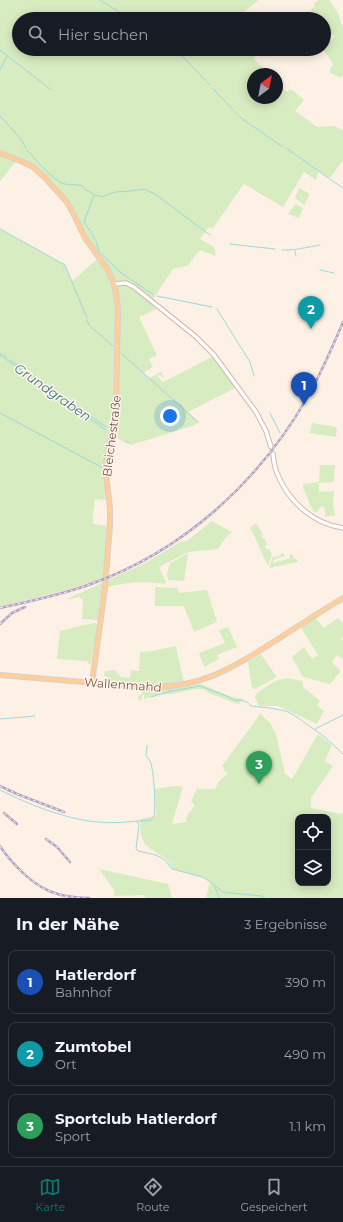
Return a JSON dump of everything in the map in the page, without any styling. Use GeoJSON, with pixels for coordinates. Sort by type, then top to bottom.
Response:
{"type":"FeatureCollection","features":[{"type":"Feature","properties":{"kind":"main road","name":"Bleichestraße"},"geometry":{"type":"LineString","coordinates":[[0,153],[23,162],[33,168],[45,178],[66,201],[85,238],[106,267],[114,285],[118,310],[117,403],[106,463],[110,525],[105,588],[92,683]]}},
{"type":"Feature","properties":{"kind":"main road","name":"Wallenmahd"},"geometry":{"type":"LineString","coordinates":[[0,674],[159,688],[176,686],[218,674],[245,660],[343,598]]}},
{"type":"Feature","properties":{"kind":"street"},"geometry":{"type":"LineString","coordinates":[[114,285],[123,284],[131,286],[195,336],[214,355],[256,412],[266,431],[271,447]]}},
{"type":"Feature","properties":{"kind":"street"},"geometry":{"type":"LineString","coordinates":[[273,454],[276,471],[282,484],[297,505],[325,524],[343,528]]}},
{"type":"Feature","properties":{"kind":"green space"},"geometry":{"type":"Polygon","coordinates":[[[0,0],[259,0],[244,12],[12,12],[12,56],[256,56],[253,58],[263,68],[247,68],[247,104],[283,104],[283,88],[287,92],[291,89],[304,100],[295,111],[317,127],[334,126],[343,130],[343,160],[330,178],[318,171],[316,180],[304,172],[283,207],[244,184],[213,228],[209,227],[200,239],[214,247],[216,256],[200,250],[187,266],[173,269],[151,302],[159,308],[139,317],[157,355],[149,359],[153,367],[143,373],[149,378],[161,372],[165,380],[160,375],[157,376],[163,382],[214,356],[237,387],[188,412],[199,423],[192,426],[131,445],[110,435],[105,479],[107,500],[95,499],[93,513],[93,524],[109,526],[105,578],[67,590],[0,607],[0,229],[65,265],[72,281],[97,259],[77,226],[69,209],[59,196],[36,172],[17,160],[0,181],[0,0]]]}},
{"type":"Feature","properties":{"kind":"green space"},"geometry":{"type":"Polygon","coordinates":[[[318,0],[329,0],[338,13],[343,28],[343,75],[341,78],[329,72],[333,64],[328,56],[331,56],[331,40],[335,37],[331,34],[331,12],[309,12],[315,6],[314,4],[318,0]]]}},
{"type":"Feature","properties":{"kind":"green space"},"geometry":{"type":"Polygon","coordinates":[[[299,188],[310,194],[304,205],[295,198],[299,188]]]}},
{"type":"Feature","properties":{"kind":"green space"},"geometry":{"type":"Polygon","coordinates":[[[295,204],[303,208],[299,218],[288,214],[295,204]]]}},
{"type":"Feature","properties":{"kind":"green space"},"geometry":{"type":"Polygon","coordinates":[[[312,423],[336,427],[336,437],[310,433],[312,423]]]}},
{"type":"Feature","properties":{"kind":"green space"},"geometry":{"type":"Polygon","coordinates":[[[320,465],[335,465],[334,482],[319,483],[319,492],[334,491],[333,505],[335,515],[325,517],[325,510],[322,506],[315,513],[313,511],[303,488],[303,484],[319,482],[320,465]]]}},
{"type":"Feature","properties":{"kind":"green space"},"geometry":{"type":"Polygon","coordinates":[[[212,521],[232,532],[226,537],[218,549],[188,552],[159,567],[166,584],[135,583],[120,584],[105,588],[100,620],[82,619],[83,600],[79,597],[65,600],[145,563],[180,542],[187,541],[212,521]]]}},
{"type":"Feature","properties":{"kind":"green space"},"geometry":{"type":"Polygon","coordinates":[[[257,524],[263,535],[261,535],[262,538],[264,538],[267,544],[265,546],[266,549],[269,549],[272,555],[268,566],[250,527],[257,524]]]}},
{"type":"Feature","properties":{"kind":"green space"},"geometry":{"type":"Polygon","coordinates":[[[188,553],[184,581],[168,580],[167,574],[170,563],[188,553]]]}},
{"type":"Feature","properties":{"kind":"green space"},"geometry":{"type":"Polygon","coordinates":[[[283,553],[285,556],[273,560],[274,563],[290,558],[289,555],[292,554],[294,559],[296,558],[298,562],[269,568],[273,556],[277,557],[283,553]]]}},
{"type":"Feature","properties":{"kind":"green space"},"geometry":{"type":"Polygon","coordinates":[[[155,587],[177,588],[179,593],[207,590],[217,622],[194,632],[184,606],[155,606],[155,587]]]}},
{"type":"Feature","properties":{"kind":"green space"},"geometry":{"type":"Polygon","coordinates":[[[315,618],[324,628],[338,618],[343,623],[343,637],[341,639],[343,641],[343,659],[337,655],[332,662],[341,671],[330,684],[303,677],[292,657],[304,647],[312,659],[318,655],[301,628],[315,618]]]}},
{"type":"Feature","properties":{"kind":"green space"},"geometry":{"type":"Polygon","coordinates":[[[95,623],[98,625],[91,663],[89,664],[87,661],[57,659],[60,631],[95,623]]]}},
{"type":"Feature","properties":{"kind":"green space"},"geometry":{"type":"Polygon","coordinates":[[[228,627],[237,647],[217,655],[219,659],[204,667],[199,653],[225,643],[219,630],[228,627]]]}},
{"type":"Feature","properties":{"kind":"green space"},"geometry":{"type":"Polygon","coordinates":[[[176,646],[184,683],[155,685],[108,682],[108,677],[104,676],[105,671],[115,670],[121,677],[130,678],[131,670],[139,671],[140,652],[176,646]]]}},
{"type":"Feature","properties":{"kind":"green space"},"geometry":{"type":"Polygon","coordinates":[[[261,654],[276,676],[255,689],[252,688],[248,662],[261,654]]]}},
{"type":"Feature","properties":{"kind":"green space"},"geometry":{"type":"Polygon","coordinates":[[[286,678],[302,681],[303,687],[320,701],[317,705],[324,711],[317,724],[278,706],[259,706],[255,697],[256,694],[273,682],[286,678]]]}},
{"type":"Feature","properties":{"kind":"green space"},"geometry":{"type":"Polygon","coordinates":[[[201,684],[232,697],[244,699],[238,704],[211,694],[203,689],[196,689],[171,694],[156,695],[144,699],[144,695],[142,695],[142,700],[139,701],[138,696],[142,694],[142,690],[131,691],[131,689],[166,689],[201,684]]]}},
{"type":"Feature","properties":{"kind":"green space"},"geometry":{"type":"Polygon","coordinates":[[[260,713],[270,723],[276,734],[285,774],[292,779],[318,734],[332,745],[325,761],[333,766],[311,798],[311,808],[342,814],[343,812],[343,898],[206,898],[210,881],[202,877],[173,869],[166,859],[145,845],[141,835],[140,819],[156,816],[155,789],[173,786],[183,787],[172,824],[187,822],[186,817],[195,805],[191,801],[197,789],[215,789],[219,781],[228,773],[223,770],[224,768],[222,766],[260,713]]]}},
{"type":"Feature","properties":{"kind":"green space"},"geometry":{"type":"Polygon","coordinates":[[[99,869],[168,884],[172,898],[146,898],[143,895],[114,896],[114,890],[99,869]]]}},
{"type":"Feature","properties":{"kind":"waterway"},"geometry":{"type":"LineString","coordinates":[[100,0],[119,12]]}},
{"type":"Feature","properties":{"kind":"waterway"},"geometry":{"type":"LineString","coordinates":[[0,50],[50,89]]}},
{"type":"Feature","properties":{"kind":"waterway"},"geometry":{"type":"LineString","coordinates":[[0,70],[7,56]]}},
{"type":"Feature","properties":{"kind":"waterway"},"geometry":{"type":"LineString","coordinates":[[182,56],[210,85]]}},
{"type":"Feature","properties":{"kind":"waterway"},"geometry":{"type":"LineString","coordinates":[[213,89],[242,119],[283,147]]}},
{"type":"Feature","properties":{"kind":"waterway"},"geometry":{"type":"LineString","coordinates":[[0,116],[20,138],[26,148]]}},
{"type":"Feature","properties":{"kind":"waterway"},"geometry":{"type":"LineString","coordinates":[[286,148],[343,188]]}},
{"type":"Feature","properties":{"kind":"waterway"},"geometry":{"type":"LineString","coordinates":[[27,150],[61,183],[84,187]]}},
{"type":"Feature","properties":{"kind":"waterway"},"geometry":{"type":"LineString","coordinates":[[85,189],[102,197],[115,192],[144,189],[155,194],[210,235]]}},
{"type":"Feature","properties":{"kind":"waterway"},"geometry":{"type":"LineString","coordinates":[[90,231],[84,222],[94,195]]}},
{"type":"Feature","properties":{"kind":"waterway"},"geometry":{"type":"LineString","coordinates":[[0,229],[65,265],[87,318]]}},
{"type":"Feature","properties":{"kind":"waterway"},"geometry":{"type":"LineString","coordinates":[[91,233],[96,241],[99,252]]}},
{"type":"Feature","properties":{"kind":"waterway"},"geometry":{"type":"LineString","coordinates":[[230,244],[275,249]]}},
{"type":"Feature","properties":{"kind":"waterway"},"geometry":{"type":"LineString","coordinates":[[282,250],[320,245]]}},
{"type":"Feature","properties":{"kind":"waterway"},"geometry":{"type":"LineString","coordinates":[[295,251],[296,256]]}},
{"type":"Feature","properties":{"kind":"waterway"},"geometry":{"type":"LineString","coordinates":[[100,253],[110,262]]}},
{"type":"Feature","properties":{"kind":"waterway"},"geometry":{"type":"LineString","coordinates":[[111,263],[116,268]]}},
{"type":"Feature","properties":{"kind":"waterway"},"geometry":{"type":"LineString","coordinates":[[116,268],[119,271]]}},
{"type":"Feature","properties":{"kind":"waterway"},"geometry":{"type":"LineString","coordinates":[[320,270],[334,273]]}},
{"type":"Feature","properties":{"kind":"waterway"},"geometry":{"type":"LineString","coordinates":[[120,272],[130,279]]}},
{"type":"Feature","properties":{"kind":"waterway"},"geometry":{"type":"LineString","coordinates":[[132,280],[145,289]]}},
{"type":"Feature","properties":{"kind":"waterway"},"geometry":{"type":"LineString","coordinates":[[146,290],[153,294]]}},
{"type":"Feature","properties":{"kind":"waterway"},"geometry":{"type":"LineString","coordinates":[[157,296],[212,307]]}},
{"type":"Feature","properties":{"kind":"waterway"},"geometry":{"type":"LineString","coordinates":[[217,309],[250,362],[254,376]]}},
{"type":"Feature","properties":{"kind":"waterway"},"geometry":{"type":"LineString","coordinates":[[87,320],[89,325],[113,346]]}},
{"type":"Feature","properties":{"kind":"waterway","name":"Grundgraben"},"geometry":{"type":"LineString","coordinates":[[0,353],[7,358]]}},
{"type":"Feature","properties":{"kind":"waterway"},"geometry":{"type":"LineString","coordinates":[[122,354],[198,422]]}},
{"type":"Feature","properties":{"kind":"waterway","name":"Grundgraben"},"geometry":{"type":"LineString","coordinates":[[0,355],[106,430]]}},
{"type":"Feature","properties":{"kind":"waterway","name":"Grundgraben"},"geometry":{"type":"LineString","coordinates":[[10,360],[38,379]]}},
{"type":"Feature","properties":{"kind":"waterway","name":"Grundgraben"},"geometry":{"type":"LineString","coordinates":[[48,386],[106,427]]}},
{"type":"Feature","properties":{"kind":"waterway"},"geometry":{"type":"LineString","coordinates":[[0,413],[103,468]]}},
{"type":"Feature","properties":{"kind":"waterway"},"geometry":{"type":"LineString","coordinates":[[270,413],[280,433]]}},
{"type":"Feature","properties":{"kind":"waterway"},"geometry":{"type":"LineString","coordinates":[[151,697],[171,691],[200,686],[236,701],[240,700],[247,702],[251,706],[286,711],[326,738],[343,754]]}},
{"type":"Feature","properties":{"kind":"waterway"},"geometry":{"type":"LineString","coordinates":[[315,729],[343,715]]}},
{"type":"Feature","properties":{"kind":"waterway"},"geometry":{"type":"LineString","coordinates":[[0,719],[35,716]]}},
{"type":"Feature","properties":{"kind":"waterway"},"geometry":{"type":"LineString","coordinates":[[0,790],[35,806],[61,815],[87,821],[118,823],[151,820],[154,816],[155,805],[153,772],[150,760],[146,756],[147,746]]}},
{"type":"Feature","properties":{"kind":"waterway"},"geometry":{"type":"LineString","coordinates":[[137,821],[139,825],[136,849],[138,851],[156,855],[165,860],[172,869],[202,877],[211,882],[222,892],[261,896],[265,898]]}},
{"type":"Feature","properties":{"kind":"waterway"},"geometry":{"type":"LineString","coordinates":[[215,887],[219,898]]}},
{"type":"Feature","properties":{"kind":"railway"},"geometry":{"type":"LineString","coordinates":[[0,608],[46,598],[91,584],[125,570],[157,553],[187,533],[215,510],[241,486],[266,458],[287,429],[317,380],[343,322]]}},
{"type":"Feature","properties":{"kind":"railway"},"geometry":{"type":"LineString","coordinates":[[0,624],[12,613],[25,607]]}},
{"type":"Feature","properties":{"kind":"railway"},"geometry":{"type":"LineString","coordinates":[[0,786],[64,812]]}},
{"type":"Feature","properties":{"kind":"railway"},"geometry":{"type":"LineString","coordinates":[[4,813],[17,824]]}},
{"type":"Feature","properties":{"kind":"railway"},"geometry":{"type":"LineString","coordinates":[[46,839],[57,847],[70,862]]}},
{"type":"Feature","properties":{"kind":"railway"},"geometry":{"type":"LineString","coordinates":[[0,846],[26,876],[42,887],[58,894],[78,898],[89,898]]}},
{"type":"Feature","properties":{"kind":"place","name":"Zumtobel"},"geometry":{"type":"Point","coordinates":[311,329]}},
{"type":"Feature","properties":{"kind":"place","name":"Hatlerdorf"},"geometry":{"type":"Point","coordinates":[304,405]}},
{"type":"Feature","properties":{"kind":"place","name":"Sportclub Hatlerdorf"},"geometry":{"type":"Point","coordinates":[259,784]}}]}
